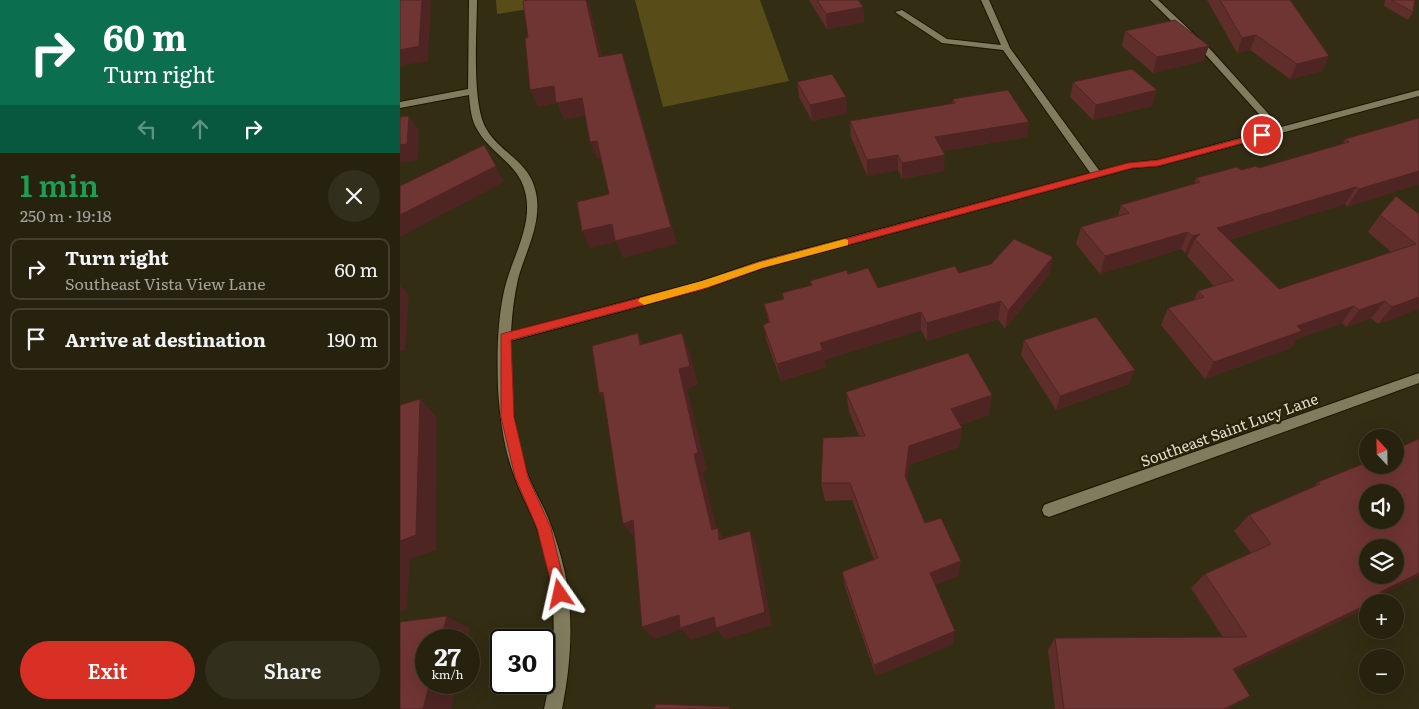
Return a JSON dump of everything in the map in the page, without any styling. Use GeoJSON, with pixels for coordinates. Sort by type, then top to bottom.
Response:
{"type":"FeatureCollection","features":[{"type":"Feature","properties":{"kind":"street"},"geometry":{"type":"LineString","coordinates":[[473,0],[474,91],[477,120],[485,137],[503,150],[526,176],[532,198],[531,218],[509,290],[505,338],[508,417],[521,477],[544,528],[557,578],[564,626],[560,679],[553,709]]}},
{"type":"Feature","properties":{"kind":"street"},"geometry":{"type":"LineString","coordinates":[[985,0],[1006,48],[1097,175]]}},
{"type":"Feature","properties":{"kind":"street"},"geometry":{"type":"LineString","coordinates":[[1154,0],[1208,52],[1279,131]]}},
{"type":"Feature","properties":{"kind":"street"},"geometry":{"type":"LineString","coordinates":[[899,12],[944,41],[1006,48]]}},
{"type":"Feature","properties":{"kind":"street"},"geometry":{"type":"LineString","coordinates":[[400,105],[474,91]]}},
{"type":"Feature","properties":{"kind":"street"},"geometry":{"type":"LineString","coordinates":[[505,338],[704,285],[760,265],[1132,165],[1158,163],[1419,93]]}},
{"type":"Feature","properties":{"kind":"street","name":"Southeast Saint Lucy Lane"},"geometry":{"type":"LineString","coordinates":[[1049,510],[1419,378]]}},
{"type":"Feature","properties":{"kind":"shaded area"},"geometry":{"type":"Polygon","coordinates":[[[496,0],[585,0],[497,14],[496,0]]]}},
{"type":"Feature","properties":{"kind":"shaded area"},"geometry":{"type":"Polygon","coordinates":[[[635,0],[760,0],[789,81],[663,107],[635,0]]]}},
{"type":"Feature","properties":{"kind":"building"},"geometry":{"type":"Polygon","coordinates":[[[400,0],[422,0],[419,46],[400,50],[400,0]]]}},
{"type":"Feature","properties":{"kind":"building"},"geometry":{"type":"Polygon","coordinates":[[[586,0],[599,57],[622,53],[671,227],[615,241],[612,224],[582,231],[577,202],[609,194],[597,141],[590,142],[582,98],[556,103],[554,86],[530,90],[525,38],[528,37],[523,1],[586,0]]]}},
{"type":"Feature","properties":{"kind":"building"},"geometry":{"type":"Polygon","coordinates":[[[817,0],[858,0],[863,7],[826,14],[817,0]]]}},
{"type":"Feature","properties":{"kind":"building"},"geometry":{"type":"Polygon","coordinates":[[[1220,0],[1290,0],[1329,56],[1297,64],[1256,35],[1242,38],[1220,0]]]}},
{"type":"Feature","properties":{"kind":"building"},"geometry":{"type":"Polygon","coordinates":[[[1391,0],[1415,0],[1413,12],[1391,0]]]}},
{"type":"Feature","properties":{"kind":"building"},"geometry":{"type":"Polygon","coordinates":[[[1175,20],[1209,46],[1157,57],[1125,31],[1175,20]]]}},
{"type":"Feature","properties":{"kind":"building"},"geometry":{"type":"Polygon","coordinates":[[[1132,69],[1157,90],[1096,105],[1073,82],[1132,69]]]}},
{"type":"Feature","properties":{"kind":"building"},"geometry":{"type":"Polygon","coordinates":[[[832,74],[846,97],[810,105],[797,82],[832,74]]]}},
{"type":"Feature","properties":{"kind":"building"},"geometry":{"type":"Polygon","coordinates":[[[1008,90],[1029,122],[935,137],[945,155],[902,163],[898,155],[867,160],[850,121],[955,103],[953,99],[1008,90]]]}},
{"type":"Feature","properties":{"kind":"building"},"geometry":{"type":"Polygon","coordinates":[[[409,116],[407,144],[400,145],[400,117],[409,116]]]}},
{"type":"Feature","properties":{"kind":"building"},"geometry":{"type":"Polygon","coordinates":[[[1419,118],[1419,171],[1359,189],[1356,187],[1217,228],[1279,289],[1416,244],[1380,215],[1396,196],[1419,214],[1419,297],[1392,307],[1385,301],[1359,310],[1354,306],[1297,326],[1302,331],[1214,362],[1168,308],[1204,297],[1198,291],[1233,280],[1195,239],[1200,234],[1192,236],[1188,232],[1105,256],[1081,227],[1129,213],[1121,205],[1200,182],[1196,178],[1237,167],[1241,170],[1256,166],[1259,168],[1349,142],[1345,139],[1419,118]]]}},
{"type":"Feature","properties":{"kind":"building"},"geometry":{"type":"Polygon","coordinates":[[[484,145],[496,166],[400,215],[400,186],[484,145]]]}},
{"type":"Feature","properties":{"kind":"building"},"geometry":{"type":"Polygon","coordinates":[[[1014,239],[1053,257],[1008,311],[1001,301],[927,323],[921,312],[820,343],[823,350],[777,364],[763,325],[770,322],[764,304],[784,299],[782,293],[812,285],[810,281],[847,270],[848,274],[868,268],[878,288],[955,266],[959,273],[991,264],[1014,239]]]}},
{"type":"Feature","properties":{"kind":"building"},"geometry":{"type":"Polygon","coordinates":[[[1096,317],[1135,370],[1060,396],[1024,340],[1096,317]]]}},
{"type":"Feature","properties":{"kind":"building"},"geometry":{"type":"Polygon","coordinates":[[[638,333],[640,345],[682,333],[690,366],[679,369],[698,453],[694,454],[712,530],[718,528],[719,540],[750,531],[765,612],[716,628],[714,617],[680,628],[679,615],[642,627],[633,520],[623,524],[603,392],[599,393],[592,346],[638,333]]]}},
{"type":"Feature","properties":{"kind":"building"},"geometry":{"type":"Polygon","coordinates":[[[968,353],[992,395],[951,409],[962,428],[909,446],[905,476],[925,523],[941,518],[961,561],[930,573],[955,631],[874,665],[842,572],[878,558],[850,483],[821,483],[823,438],[865,436],[846,392],[968,353]]]}},
{"type":"Feature","properties":{"kind":"building"},"geometry":{"type":"Polygon","coordinates":[[[420,399],[416,535],[400,541],[400,405],[420,399]]]}},
{"type":"Feature","properties":{"kind":"building"},"geometry":{"type":"Polygon","coordinates":[[[1419,439],[1419,573],[1404,580],[1404,539],[1359,539],[1359,584],[1396,584],[1380,592],[1382,594],[1359,594],[1359,608],[1233,669],[1250,696],[1224,709],[1064,709],[1055,638],[1247,637],[1205,574],[1271,544],[1249,515],[1320,484],[1318,482],[1359,466],[1359,474],[1404,474],[1404,445],[1419,439]]]}},
{"type":"Feature","properties":{"kind":"building"},"geometry":{"type":"Polygon","coordinates":[[[447,616],[444,629],[415,629],[415,694],[427,694],[423,709],[400,709],[400,622],[447,616]]]}},
{"type":"Feature","properties":{"kind":"building"},"geometry":{"type":"Polygon","coordinates":[[[656,704],[730,707],[729,709],[654,709],[656,704]]]}},
{"type":"Feature","properties":{"kind":"slow traffic"},"geometry":{"type":"LineString","coordinates":[[644,301],[704,285],[760,265],[845,242]]}},
{"type":"Feature","properties":{"kind":"route"},"geometry":{"type":"LineString","coordinates":[[560,594],[544,528],[521,477],[508,417],[505,338],[704,285],[760,265],[1132,165],[1158,163],[1262,135]]}}]}
